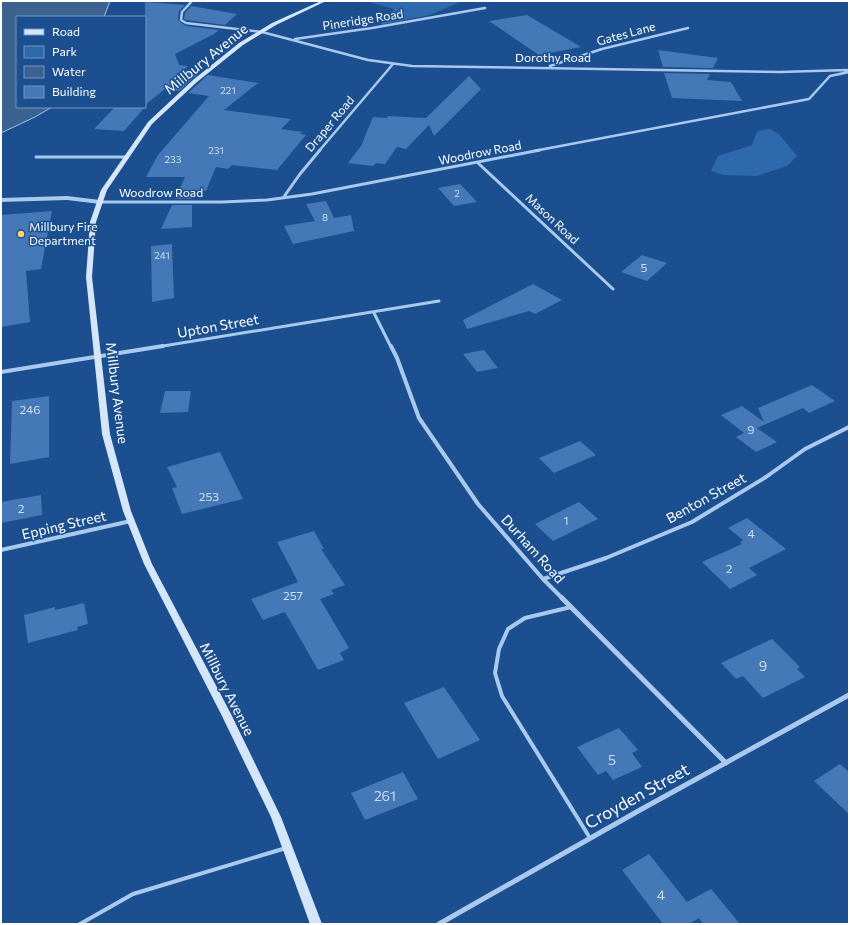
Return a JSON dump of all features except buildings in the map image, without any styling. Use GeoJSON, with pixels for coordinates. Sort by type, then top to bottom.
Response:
{"type":"FeatureCollection","features":[{"type":"Feature","properties":{"kind":"main road","name":"Millbury Avenue"},"geometry":{"type":"LineString","coordinates":[[316,924],[276,817],[148,564],[131,522],[106,434],[99,357],[89,277],[93,222],[104,190],[150,123],[195,81],[241,44],[324,1]]}},
{"type":"Feature","properties":{"kind":"street","name":"Dorothy Road"},"geometry":{"type":"LineString","coordinates":[[192,1],[182,12],[181,20],[186,23],[262,32],[368,60],[393,64],[439,67],[546,67],[780,72],[849,71]]}},
{"type":"Feature","properties":{"kind":"street","name":"Pineridge Road"},"geometry":{"type":"LineString","coordinates":[[292,40],[372,28],[484,8]]}},
{"type":"Feature","properties":{"kind":"street","name":"Gates Lane"},"geometry":{"type":"LineString","coordinates":[[546,67],[602,50],[688,28]]}},
{"type":"Feature","properties":{"kind":"street","name":"Draper Road"},"geometry":{"type":"LineString","coordinates":[[283,198],[300,174],[393,64]]}},
{"type":"Feature","properties":{"kind":"street","name":"Woodrow Road"},"geometry":{"type":"LineString","coordinates":[[100,202],[222,202],[283,198],[478,163],[809,100],[830,76],[849,71]]}},
{"type":"Feature","properties":{"kind":"street"},"geometry":{"type":"LineString","coordinates":[[36,157],[126,157]]}},
{"type":"Feature","properties":{"kind":"street","name":"Mason Road"},"geometry":{"type":"LineString","coordinates":[[478,163],[613,289]]}},
{"type":"Feature","properties":{"kind":"street"},"geometry":{"type":"LineString","coordinates":[[1,200],[67,198],[100,202]]}},
{"type":"Feature","properties":{"kind":"street","name":"Upton Street"},"geometry":{"type":"LineString","coordinates":[[1,372],[243,332],[374,313],[439,301]]}},
{"type":"Feature","properties":{"kind":"street","name":"Durham Road"},"geometry":{"type":"LineString","coordinates":[[374,313],[397,358],[419,418],[478,504],[543,579],[726,763]]}},
{"type":"Feature","properties":{"kind":"street","name":"Benton Street"},"geometry":{"type":"LineString","coordinates":[[543,579],[606,558],[692,522],[766,477],[805,449],[849,427]]}},
{"type":"Feature","properties":{"kind":"street","name":"Epping Street"},"geometry":{"type":"LineString","coordinates":[[1,550],[131,522]]}},
{"type":"Feature","properties":{"kind":"street","name":"Croyden Street"},"geometry":{"type":"LineString","coordinates":[[439,924],[590,838],[849,695]]}},
{"type":"Feature","properties":{"kind":"lane"},"geometry":{"type":"LineString","coordinates":[[571,607],[525,618],[508,629],[499,649],[495,673],[502,696],[590,838]]}},
{"type":"Feature","properties":{"kind":"lane"},"geometry":{"type":"LineString","coordinates":[[80,924],[133,894],[287,848]]}},
{"type":"Feature","properties":{"kind":"green space"},"geometry":{"type":"Polygon","coordinates":[[[366,1],[463,1],[429,15],[380,25],[394,9],[366,1]]]}},
{"type":"Feature","properties":{"kind":"green space"},"geometry":{"type":"Polygon","coordinates":[[[770,129],[779,134],[797,156],[787,166],[757,176],[724,175],[711,171],[718,156],[752,145],[757,131],[770,129]]]}},
{"type":"Feature","properties":{"kind":"water"},"geometry":{"type":"Polygon","coordinates":[[[1,1],[110,1],[104,16],[16,16],[16,108],[50,108],[1,133],[1,1]]]}},
{"type":"Feature","properties":{"kind":"place","name":"Millbury Fire Department"},"geometry":{"type":"Point","coordinates":[21,234]}}]}
